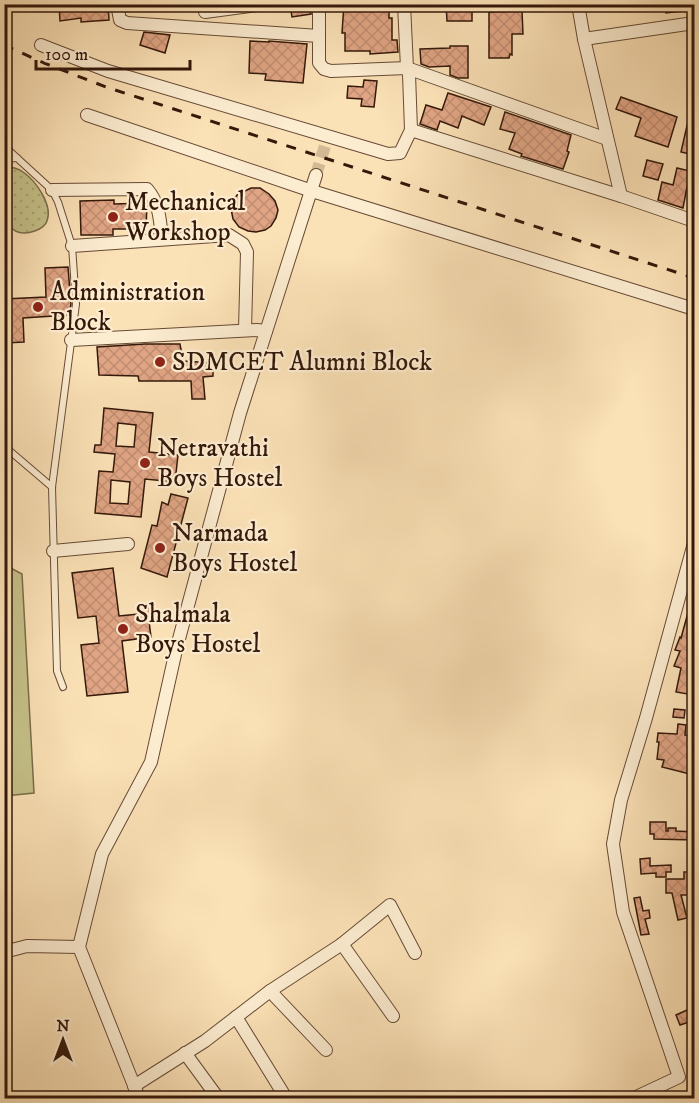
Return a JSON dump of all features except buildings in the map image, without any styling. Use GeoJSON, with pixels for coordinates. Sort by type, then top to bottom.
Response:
{"type":"FeatureCollection","features":[{"type":"Feature","properties":{"kind":"street"},"geometry":{"type":"LineString","coordinates":[[117,4],[120,20],[127,23],[319,36]]}},
{"type":"Feature","properties":{"kind":"street"},"geometry":{"type":"LineString","coordinates":[[204,4],[205,12],[264,4]]}},
{"type":"Feature","properties":{"kind":"street"},"geometry":{"type":"LineString","coordinates":[[320,4],[319,63],[324,69],[331,71],[406,68],[607,140]]}},
{"type":"Feature","properties":{"kind":"street"},"geometry":{"type":"LineString","coordinates":[[41,45],[108,71],[388,154],[400,153],[411,130],[404,4]]}},
{"type":"Feature","properties":{"kind":"street"},"geometry":{"type":"LineString","coordinates":[[578,4],[621,196]]}},
{"type":"Feature","properties":{"kind":"street"},"geometry":{"type":"LineString","coordinates":[[584,39],[694,23]]}},
{"type":"Feature","properties":{"kind":"street"},"geometry":{"type":"LineString","coordinates":[[87,115],[312,192],[694,309]]}},
{"type":"Feature","properties":{"kind":"street"},"geometry":{"type":"LineString","coordinates":[[411,130],[694,221]]}},
{"type":"Feature","properties":{"kind":"street"},"geometry":{"type":"LineString","coordinates":[[139,1098],[79,947],[102,854],[151,762],[176,650],[240,413],[316,175]]}},
{"type":"Feature","properties":{"kind":"street"},"geometry":{"type":"LineString","coordinates":[[52,190],[147,189],[154,197],[160,214],[162,239]]}},
{"type":"Feature","properties":{"kind":"street"},"geometry":{"type":"LineString","coordinates":[[72,246],[229,235],[243,244],[247,252],[245,330]]}},
{"type":"Feature","properties":{"kind":"street"},"geometry":{"type":"LineString","coordinates":[[71,340],[245,330],[266,331]]}},
{"type":"Feature","properties":{"kind":"street"},"geometry":{"type":"LineString","coordinates":[[634,1098],[679,1077],[623,912],[613,844],[621,800],[694,543]]}},
{"type":"Feature","properties":{"kind":"street"},"geometry":{"type":"LineString","coordinates":[[53,551],[128,544]]}},
{"type":"Feature","properties":{"kind":"street"},"geometry":{"type":"LineString","coordinates":[[134,1086],[205,1041],[270,991],[342,944],[390,905],[415,952]]}},
{"type":"Feature","properties":{"kind":"street"},"geometry":{"type":"LineString","coordinates":[[342,944],[393,1016]]}},
{"type":"Feature","properties":{"kind":"street"},"geometry":{"type":"LineString","coordinates":[[4,952],[27,946],[79,947]]}},
{"type":"Feature","properties":{"kind":"street"},"geometry":{"type":"LineString","coordinates":[[270,991],[326,1050]]}},
{"type":"Feature","properties":{"kind":"street"},"geometry":{"type":"LineString","coordinates":[[236,1017],[286,1098]]}},
{"type":"Feature","properties":{"kind":"street"},"geometry":{"type":"LineString","coordinates":[[185,1053],[218,1098]]}},
{"type":"Feature","properties":{"kind":"lane"},"geometry":{"type":"LineString","coordinates":[[4,146],[52,190],[72,246],[76,304],[52,487],[57,671],[63,687]]}},
{"type":"Feature","properties":{"kind":"lane"},"geometry":{"type":"LineString","coordinates":[[4,159],[17,158]]}},
{"type":"Feature","properties":{"kind":"lane"},"geometry":{"type":"LineString","coordinates":[[4,446],[52,487]]}},
{"type":"Feature","properties":{"kind":"shaded area"},"geometry":{"type":"Polygon","coordinates":[[[5,167],[23,172],[42,194],[48,208],[48,215],[47,221],[39,229],[26,233],[18,232],[7,222],[4,214],[5,167]]]}},
{"type":"Feature","properties":{"kind":"shaded area"},"geometry":{"type":"Polygon","coordinates":[[[5,565],[22,574],[34,793],[5,796],[5,565]]]}},
{"type":"Feature","properties":{"kind":"tunnel"},"geometry":{"type":"LineString","coordinates":[[316,175],[328,136]]}},
{"type":"Feature","properties":{"kind":"railway"},"geometry":{"type":"LineString","coordinates":[[4,45],[106,87],[694,278]]}},
{"type":"Feature","properties":{"kind":"place","name":"Mechanical Workshop"},"geometry":{"type":"Point","coordinates":[113,217]}},
{"type":"Feature","properties":{"kind":"place","name":"Administration Block"},"geometry":{"type":"Point","coordinates":[38,307]}},
{"type":"Feature","properties":{"kind":"place","name":"SDMCET Alumni Block"},"geometry":{"type":"Point","coordinates":[160,362]}},
{"type":"Feature","properties":{"kind":"place","name":"Netravathi Boys Hostel"},"geometry":{"type":"Point","coordinates":[145,463]}},
{"type":"Feature","properties":{"kind":"place","name":"Narmada Boys Hostel"},"geometry":{"type":"Point","coordinates":[160,548]}},
{"type":"Feature","properties":{"kind":"place","name":"Shalmala Boys Hostel"},"geometry":{"type":"Point","coordinates":[123,629]}}]}
